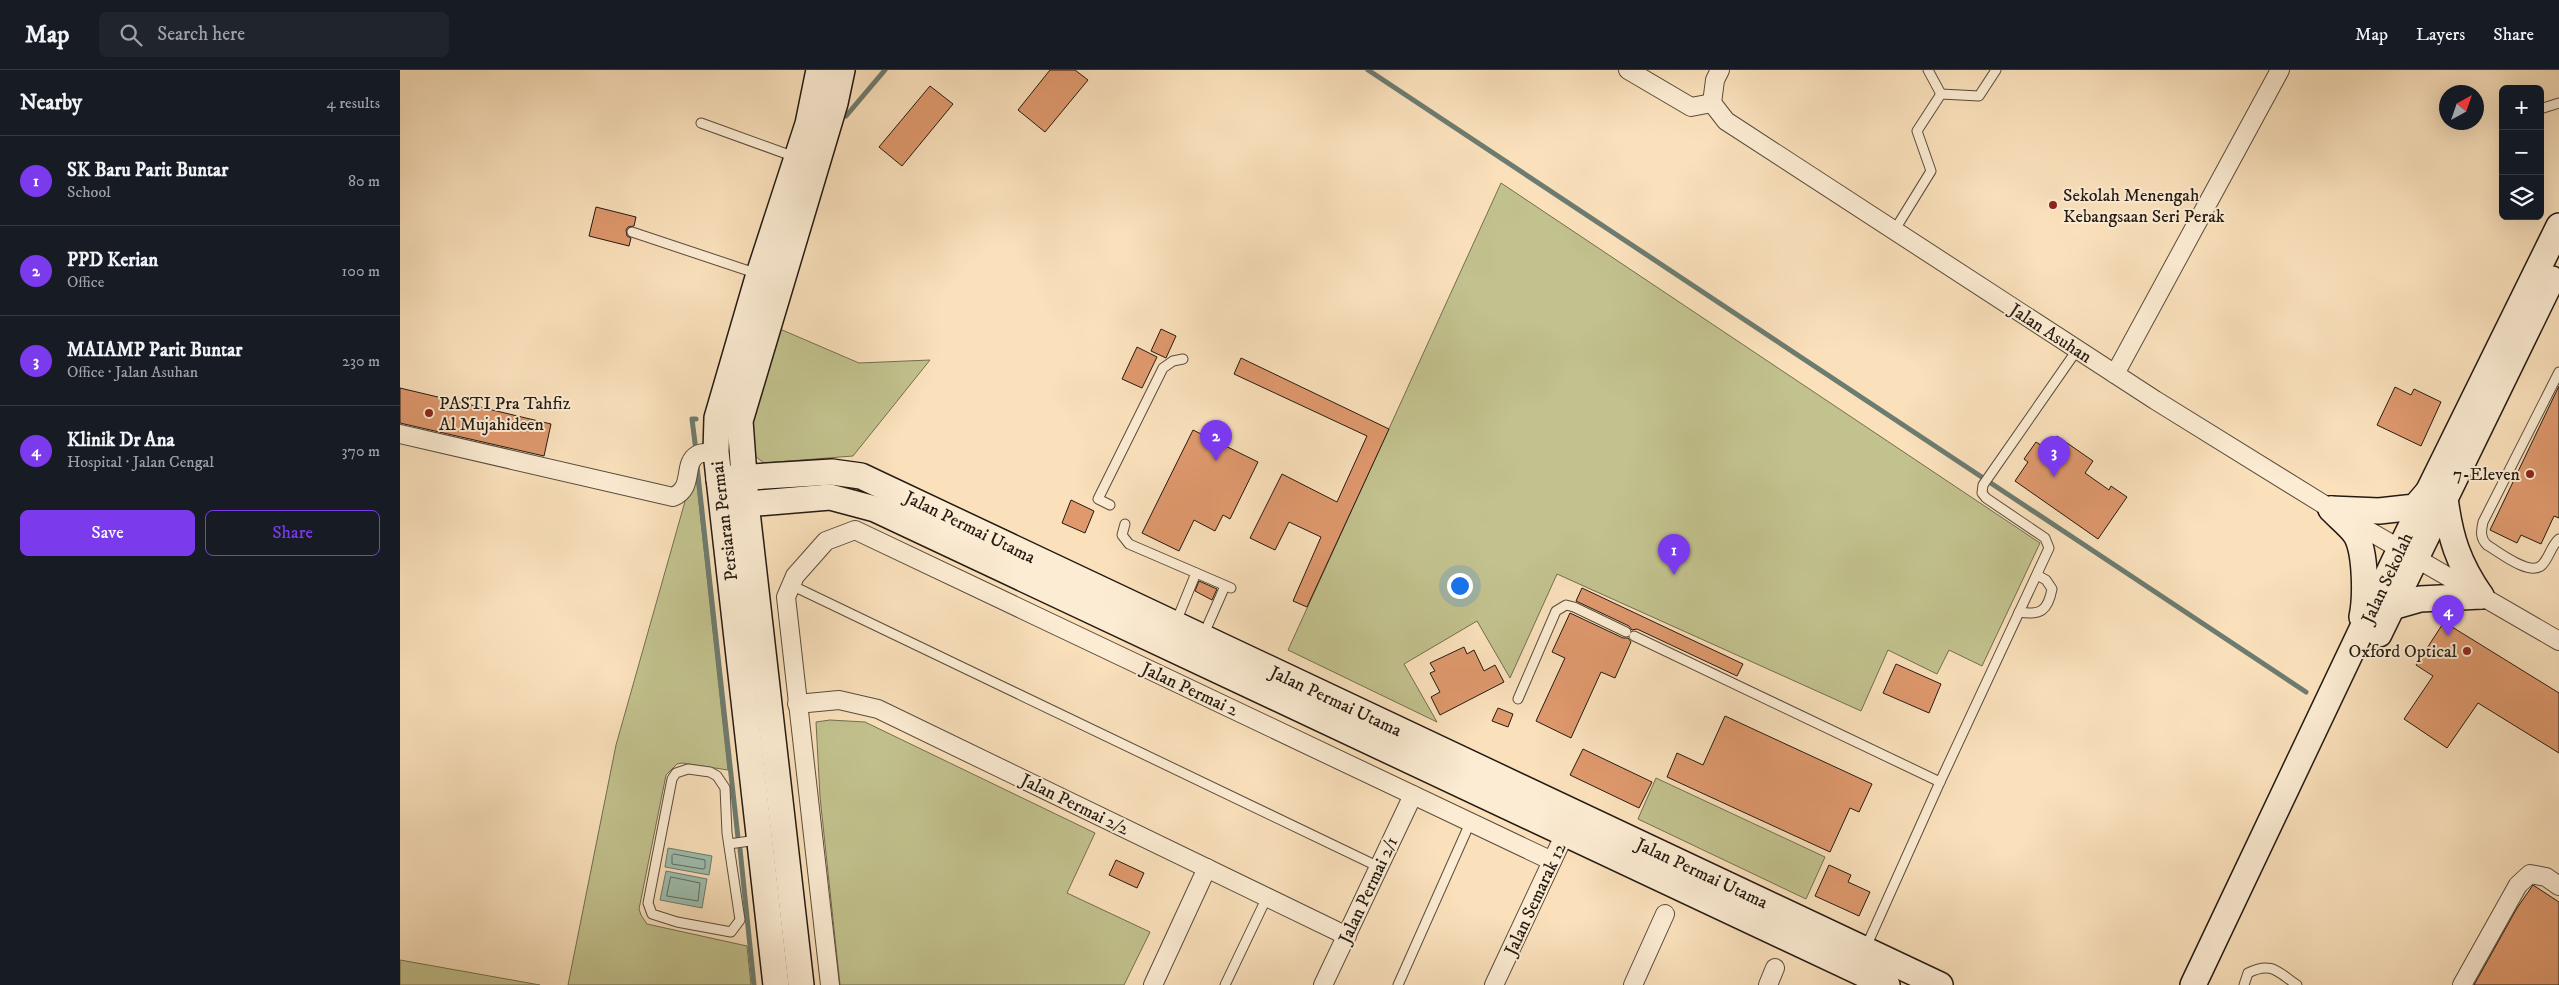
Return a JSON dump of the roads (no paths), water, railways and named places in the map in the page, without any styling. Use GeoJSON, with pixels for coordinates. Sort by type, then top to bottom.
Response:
{"type":"FeatureCollection","features":[{"type":"Feature","properties":{"kind":"street","name":"Persiaran Permai"},"geometry":{"type":"LineString","coordinates":[[801,985],[735,504],[719,479],[716,452],[717,418],[759,274],[808,124],[819,70]]}},
{"type":"Feature","properties":{"kind":"street","name":"Persiaran Permai"},"geometry":{"type":"LineString","coordinates":[[776,985],[760,839],[735,504],[745,478],[740,422],[833,112],[842,70]]}},
{"type":"Feature","properties":{"kind":"street"},"geometry":{"type":"LineString","coordinates":[[1628,70],[1691,107],[1712,103],[1715,80],[1720,70]]}},
{"type":"Feature","properties":{"kind":"street"},"geometry":{"type":"LineString","coordinates":[[2115,374],[2280,70]]}},
{"type":"Feature","properties":{"kind":"street","name":"Jalan Asuhan"},"geometry":{"type":"LineString","coordinates":[[1712,103],[1726,121],[2076,350],[2331,509],[2559,641]]}},
{"type":"Feature","properties":{"kind":"street","name":"Jalan Sekolah"},"geometry":{"type":"LineString","coordinates":[[2193,985],[2358,637],[2408,554],[2559,226]]}},
{"type":"Feature","properties":{"kind":"street","name":"Jalan Sekolah"},"geometry":{"type":"LineString","coordinates":[[2436,495],[2559,266]]}},
{"type":"Feature","properties":{"kind":"street"},"geometry":{"type":"LineString","coordinates":[[400,434],[567,469],[673,497],[681,494],[686,486],[693,458],[698,454],[716,452]]}},
{"type":"Feature","properties":{"kind":"street","name":"Jalan Permai Utama"},"geometry":{"type":"LineString","coordinates":[[719,479],[832,472],[861,476],[1159,625],[1860,960],[1940,985]]}},
{"type":"Feature","properties":{"kind":"street"},"geometry":{"type":"LineString","coordinates":[[2331,509],[2379,511],[2415,507],[2436,495],[2464,571],[2480,596],[2420,599],[2392,607]]}},
{"type":"Feature","properties":{"kind":"street","name":"Jalan Permai Utama"},"geometry":{"type":"LineString","coordinates":[[735,504],[830,496],[875,509],[1159,625],[1202,638],[1570,823]]}},
{"type":"Feature","properties":{"kind":"street"},"geometry":{"type":"LineString","coordinates":[[2331,509],[2356,536],[2363,563],[2366,598],[2358,637]]}},
{"type":"Feature","properties":{"kind":"street","name":"Jalan Permai 2"},"geometry":{"type":"LineString","coordinates":[[791,585],[795,576],[826,541],[855,530],[1552,861]]}},
{"type":"Feature","properties":{"kind":"street","name":"Jalan Sekolah"},"geometry":{"type":"LineString","coordinates":[[2208,985],[2392,607],[2408,554]]}},
{"type":"Feature","properties":{"kind":"street"},"geometry":{"type":"LineString","coordinates":[[791,585],[786,597],[830,985]]}},
{"type":"Feature","properties":{"kind":"street"},"geometry":{"type":"LineString","coordinates":[[1133,662],[1159,625]]}},
{"type":"Feature","properties":{"kind":"street","name":"Jalan Permai 2/2"},"geometry":{"type":"LineString","coordinates":[[797,704],[839,700],[878,708],[1347,936]]}},
{"type":"Feature","properties":{"kind":"street","name":"Jalan Permai 2/1"},"geometry":{"type":"LineString","coordinates":[[1324,985],[1413,795]]}},
{"type":"Feature","properties":{"kind":"street","name":"Jalan Semarak 12"},"geometry":{"type":"LineString","coordinates":[[1494,985],[1570,823]]}},
{"type":"Feature","properties":{"kind":"street"},"geometry":{"type":"LineString","coordinates":[[1153,985],[1207,868]]}},
{"type":"Feature","properties":{"kind":"street"},"geometry":{"type":"LineString","coordinates":[[2462,985],[2518,885],[2530,874],[2546,877],[2559,886]]}},
{"type":"Feature","properties":{"kind":"street"},"geometry":{"type":"LineString","coordinates":[[1632,985],[1666,914]]}},
{"type":"Feature","properties":{"kind":"street","name":"Jalan Permai Utama"},"geometry":{"type":"LineString","coordinates":[[1860,960],[1887,985]]}},
{"type":"Feature","properties":{"kind":"street"},"geometry":{"type":"LineString","coordinates":[[1768,985],[1776,968]]}},
{"type":"Feature","properties":{"kind":"lane"},"geometry":{"type":"LineString","coordinates":[[1928,70],[1941,94]]}},
{"type":"Feature","properties":{"kind":"lane"},"geometry":{"type":"LineString","coordinates":[[1941,94],[1979,96],[1996,70]]}},
{"type":"Feature","properties":{"kind":"lane"},"geometry":{"type":"LineString","coordinates":[[1894,231],[1931,171],[1917,131],[1941,94]]}},
{"type":"Feature","properties":{"kind":"lane"},"geometry":{"type":"LineString","coordinates":[[2544,108],[2559,103]]}},
{"type":"Feature","properties":{"kind":"lane"},"geometry":{"type":"LineString","coordinates":[[701,123],[797,158]]}},
{"type":"Feature","properties":{"kind":"lane"},"geometry":{"type":"LineString","coordinates":[[632,232],[759,274]]}},
{"type":"Feature","properties":{"kind":"lane"},"geometry":{"type":"LineString","coordinates":[[1860,960],[1940,782],[2050,548],[2045,538],[1986,498],[1982,493],[1985,481],[2076,350]]}},
{"type":"Feature","properties":{"kind":"lane"},"geometry":{"type":"LineString","coordinates":[[1110,505],[1098,499],[1163,368],[1173,361],[1183,359]]}},
{"type":"Feature","properties":{"kind":"lane"},"geometry":{"type":"LineString","coordinates":[[2559,372],[2483,522],[2481,530],[2482,540],[2487,545],[2528,570],[2536,569],[2543,565],[2559,539]]}},
{"type":"Feature","properties":{"kind":"lane"},"geometry":{"type":"LineString","coordinates":[[1125,524],[1122,535],[1129,544],[1228,587],[1202,638]]}},
{"type":"Feature","properties":{"kind":"lane"},"geometry":{"type":"LineString","coordinates":[[1159,625],[1196,573]]}},
{"type":"Feature","properties":{"kind":"lane"},"geometry":{"type":"LineString","coordinates":[[2019,612],[2032,614],[2042,610],[2049,601],[2052,589],[2046,580],[2036,576]]}},
{"type":"Feature","properties":{"kind":"lane"},"geometry":{"type":"LineString","coordinates":[[791,585],[1379,867]]}},
{"type":"Feature","properties":{"kind":"lane"},"geometry":{"type":"LineString","coordinates":[[1518,699],[1556,611],[1566,605],[1574,607],[1940,782]]}},
{"type":"Feature","properties":{"kind":"lane"},"geometry":{"type":"LineString","coordinates":[[688,769],[710,772],[722,782],[725,788],[729,844],[740,920],[731,932],[676,922],[652,914],[648,903],[672,779],[676,773],[688,769]]}},
{"type":"Feature","properties":{"kind":"lane"},"geometry":{"type":"LineString","coordinates":[[1398,985],[1470,823]]}},
{"type":"Feature","properties":{"kind":"lane"},"geometry":{"type":"LineString","coordinates":[[729,844],[760,839]]}},
{"type":"Feature","properties":{"kind":"lane"},"geometry":{"type":"LineString","coordinates":[[1225,985],[1266,897]]}},
{"type":"Feature","properties":{"kind":"lane"},"geometry":{"type":"LineString","coordinates":[[2244,985],[2248,973],[2261,966],[2273,968],[2298,985]]}},
{"type":"Feature","properties":{"kind":"water"},"geometry":{"type":"Polygon","coordinates":[[[668,848],[712,856],[709,875],[665,867],[668,848]]]}},
{"type":"Feature","properties":{"kind":"water"},"geometry":{"type":"Polygon","coordinates":[[[666,871],[707,879],[702,908],[660,900],[666,871]]]}},
{"type":"Feature","properties":{"kind":"waterway"},"geometry":{"type":"LineString","coordinates":[[846,116],[885,70]]}},
{"type":"Feature","properties":{"kind":"waterway"},"geometry":{"type":"LineString","coordinates":[[1368,70],[2306,692]]}},
{"type":"Feature","properties":{"kind":"waterway"},"geometry":{"type":"LineString","coordinates":[[696,419],[692,419],[696,451]]}},
{"type":"Feature","properties":{"kind":"waterway"},"geometry":{"type":"LineString","coordinates":[[697,466],[738,838]]}},
{"type":"Feature","properties":{"kind":"waterway"},"geometry":{"type":"LineString","coordinates":[[740,849],[754,985]]}},
{"type":"Feature","properties":{"kind":"place","name":"Sekolah Menengah Kebangsaan Seri Perak"},"geometry":{"type":"Point","coordinates":[2053,205]}},
{"type":"Feature","properties":{"kind":"place","name":"PASTI Pra Tahfiz Al Mujahideen"},"geometry":{"type":"Point","coordinates":[429,413]}},
{"type":"Feature","properties":{"kind":"place","name":"PPD Kerian"},"geometry":{"type":"Point","coordinates":[1216,461]}},
{"type":"Feature","properties":{"kind":"place","name":"7-Eleven"},"geometry":{"type":"Point","coordinates":[2530,474]}},
{"type":"Feature","properties":{"kind":"place","name":"MAIAMP Parit Buntar"},"geometry":{"type":"Point","coordinates":[2054,477]}},
{"type":"Feature","properties":{"kind":"place","name":"SK Baru Parit Buntar"},"geometry":{"type":"Point","coordinates":[1674,575]}},
{"type":"Feature","properties":{"kind":"place","name":"Klinik Dr Ana"},"geometry":{"type":"Point","coordinates":[2448,636]}},
{"type":"Feature","properties":{"kind":"place","name":"Oxford Optical"},"geometry":{"type":"Point","coordinates":[2467,651]}}]}
